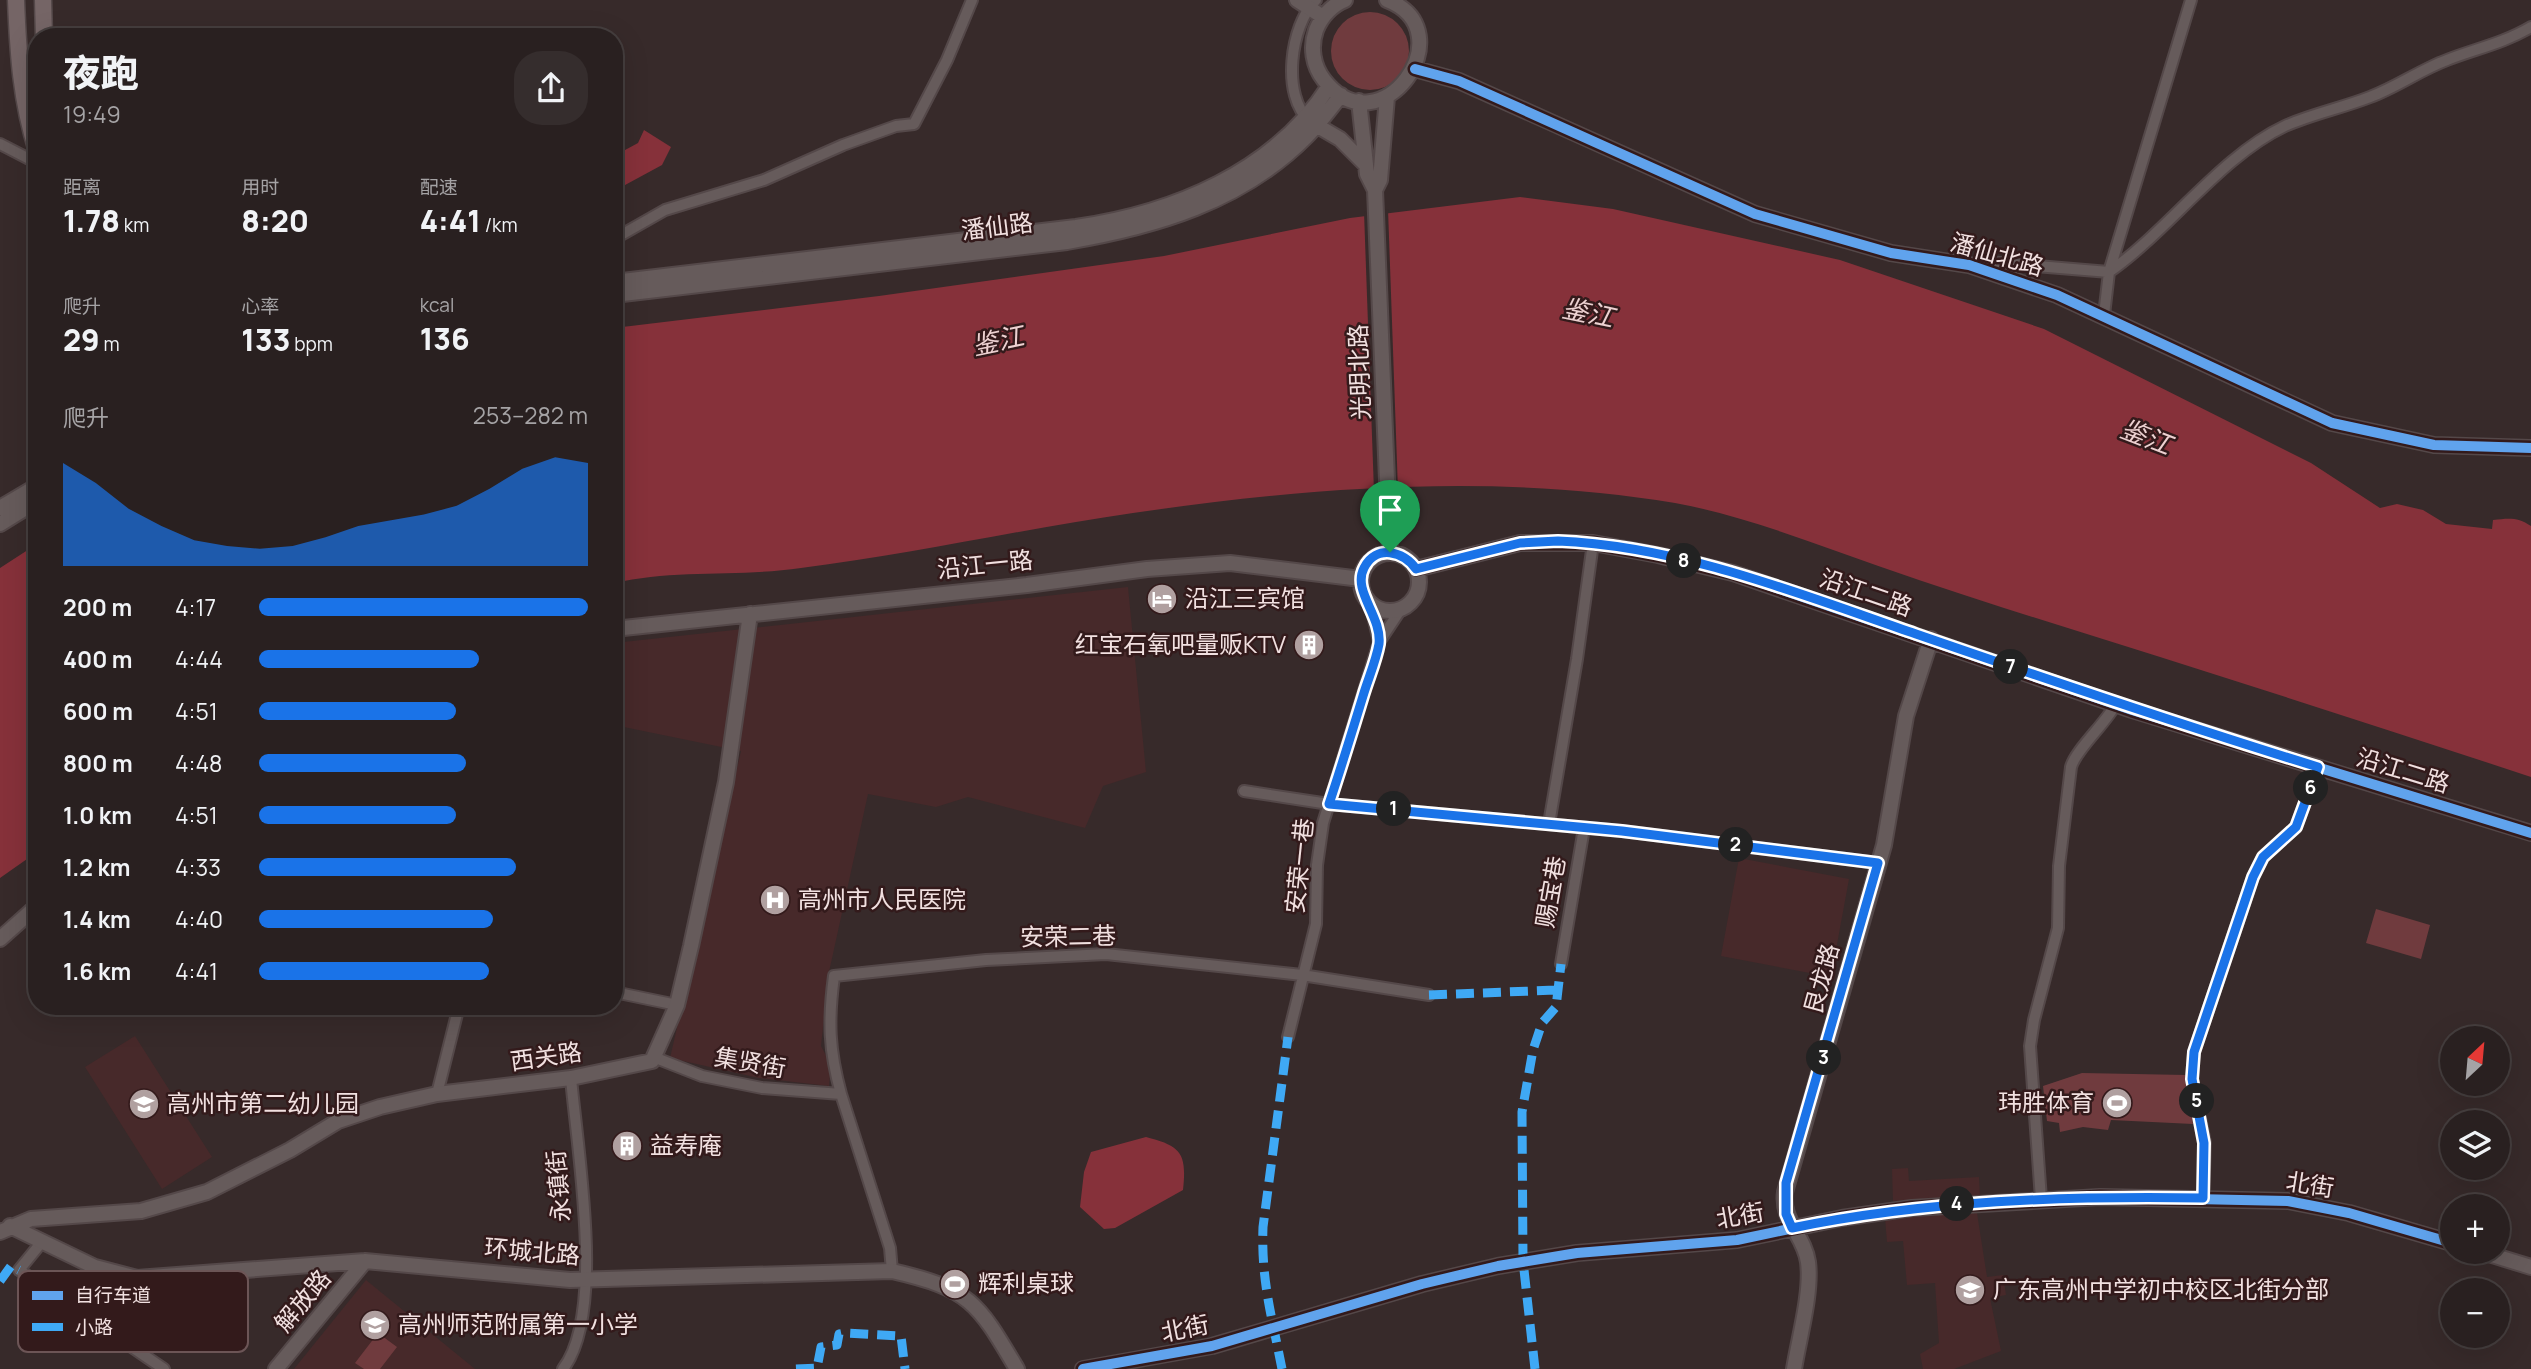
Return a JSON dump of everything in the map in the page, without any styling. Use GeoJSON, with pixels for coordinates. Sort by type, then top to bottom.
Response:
{"type":"FeatureCollection","features":[{"type":"Feature","properties":{"kind":"main road"},"geometry":{"type":"LineString","coordinates":[[16,0],[19,67],[28,121]]}},
{"type":"Feature","properties":{"kind":"main road"},"geometry":{"type":"LineString","coordinates":[[43,0],[44,28]]}},
{"type":"Feature","properties":{"kind":"street"},"geometry":{"type":"LineString","coordinates":[[623,234],[665,210],[764,180],[843,145],[896,126],[914,124],[947,60],[972,0]]}},
{"type":"Feature","properties":{"kind":"street"},"geometry":{"type":"LineString","coordinates":[[1342,1],[1323,17],[1313,45],[1314,60],[1335,91],[1359,101],[1387,97],[1399,90],[1415,69],[1418,56],[1416,32],[1405,13],[1389,0]]}},
{"type":"Feature","properties":{"kind":"street"},"geometry":{"type":"LineString","coordinates":[[2104,314],[2109,272],[2191,0]]}},
{"type":"Feature","properties":{"kind":"street"},"geometry":{"type":"LineString","coordinates":[[1323,17],[1307,3],[1298,26],[1292,57],[1295,99],[1299,111],[1311,122],[1340,139],[1366,165]]}},
{"type":"Feature","properties":{"kind":"street"},"geometry":{"type":"LineString","coordinates":[[1969,265],[1988,262],[2109,272],[2148,241],[2241,155],[2267,136],[2285,126],[2373,96],[2445,60],[2514,37],[2531,27]]}},
{"type":"Feature","properties":{"kind":"street","name":"潘仙北路"},"geometry":{"type":"LineString","coordinates":[[1415,69],[1459,81],[1755,214],[1891,253],[1969,265],[2024,282],[2104,314],[2332,422],[2434,445],[2531,448]]}},
{"type":"Feature","properties":{"kind":"street","name":"潘仙路"},"geometry":{"type":"LineString","coordinates":[[623,294],[1067,242],[1130,232],[1162,223],[1221,197],[1285,155],[1335,91]]}},
{"type":"Feature","properties":{"kind":"street","name":"光明北路"},"geometry":{"type":"LineString","coordinates":[[1375,190],[1380,180],[1387,97]]}},
{"type":"Feature","properties":{"kind":"street","name":"光明北路"},"geometry":{"type":"LineString","coordinates":[[1359,101],[1366,165],[1375,190],[1390,552]]}},
{"type":"Feature","properties":{"kind":"street","name":"潘仙路"},"geometry":{"type":"LineString","coordinates":[[623,281],[1114,222],[1184,200],[1224,180],[1311,122]]}},
{"type":"Feature","properties":{"kind":"street"},"geometry":{"type":"LineString","coordinates":[[0,144],[28,158]]}},
{"type":"Feature","properties":{"kind":"street"},"geometry":{"type":"LineString","coordinates":[[0,508],[28,491]]}},
{"type":"Feature","properties":{"kind":"street"},"geometry":{"type":"LineString","coordinates":[[0,524],[28,507]]}},
{"type":"Feature","properties":{"kind":"street","name":"沿江二路"},"geometry":{"type":"LineString","coordinates":[[1416,569],[1520,543],[1593,543],[1733,573],[2116,704],[2531,833]]}},
{"type":"Feature","properties":{"kind":"street"},"geometry":{"type":"LineString","coordinates":[[1549,824],[1577,659],[1593,543]]}},
{"type":"Feature","properties":{"kind":"street"},"geometry":{"type":"LineString","coordinates":[[1390,552],[1406,557],[1416,569],[1419,578],[1416,596],[1401,609],[1379,642],[1370,603],[1361,588],[1361,579],[1367,563],[1381,553],[1390,552]]}},
{"type":"Feature","properties":{"kind":"street","name":"沿江一路"},"geometry":{"type":"LineString","coordinates":[[623,628],[1027,585],[1147,569],[1230,563],[1361,579]]}},
{"type":"Feature","properties":{"kind":"street"},"geometry":{"type":"LineString","coordinates":[[1370,603],[1385,610],[1401,609]]}},
{"type":"Feature","properties":{"kind":"street"},"geometry":{"type":"LineString","coordinates":[[656,1058],[677,1005],[726,782],[750,614]]}},
{"type":"Feature","properties":{"kind":"street","name":"艮龙路"},"geometry":{"type":"LineString","coordinates":[[1794,1369],[1809,1266],[1804,1245],[1786,1214],[1786,1183],[1889,822],[1906,716],[1931,639]]}},
{"type":"Feature","properties":{"kind":"street","name":"安荣一巷"},"geometry":{"type":"LineString","coordinates":[[1288,1037],[1316,924],[1318,846],[1379,642]]}},
{"type":"Feature","properties":{"kind":"street"},"geometry":{"type":"LineString","coordinates":[[2041,1199],[2030,1046],[2034,1020],[2058,928],[2059,866],[2071,767],[2075,754],[2093,738],[2116,704]]}},
{"type":"Feature","properties":{"kind":"street"},"geometry":{"type":"LineString","coordinates":[[2203,1198],[2204,1143],[2192,1079],[2194,1052],[2253,877],[2263,857],[2296,827],[2318,767]]}},
{"type":"Feature","properties":{"kind":"street"},"geometry":{"type":"LineString","coordinates":[[1244,791],[1329,804],[1549,824],[1878,863]]}},
{"type":"Feature","properties":{"kind":"street","name":"赐宝巷"},"geometry":{"type":"LineString","coordinates":[[1560,964],[1584,828]]}},
{"type":"Feature","properties":{"kind":"street"},"geometry":{"type":"LineString","coordinates":[[0,939],[28,914]]}},
{"type":"Feature","properties":{"kind":"street","name":"安荣二巷"},"geometry":{"type":"LineString","coordinates":[[841,1094],[830,1054],[828,1020],[834,976],[986,960],[1106,954],[1302,975]]}},
{"type":"Feature","properties":{"kind":"street"},"geometry":{"type":"LineString","coordinates":[[1302,975],[1429,995]]}},
{"type":"Feature","properties":{"kind":"street"},"geometry":{"type":"LineString","coordinates":[[623,994],[677,1005]]}},
{"type":"Feature","properties":{"kind":"street"},"geometry":{"type":"LineString","coordinates":[[437,1094],[457,1015]]}},
{"type":"Feature","properties":{"kind":"street","name":"集贤街"},"geometry":{"type":"LineString","coordinates":[[656,1058],[702,1076],[762,1088],[841,1094]]}},
{"type":"Feature","properties":{"kind":"street","name":"西关路"},"geometry":{"type":"LineString","coordinates":[[5,1229],[57,1215],[141,1211],[207,1192],[290,1150],[338,1121],[437,1094],[571,1079],[647,1063],[656,1058]]}},
{"type":"Feature","properties":{"kind":"street","name":"永镇街"},"geometry":{"type":"LineString","coordinates":[[565,1367],[578,1338],[588,1280],[571,1079]]}},
{"type":"Feature","properties":{"kind":"street"},"geometry":{"type":"LineString","coordinates":[[841,1094],[890,1248],[892,1271]]}},
{"type":"Feature","properties":{"kind":"street","name":"北街"},"geometry":{"type":"LineString","coordinates":[[1083,1369],[1212,1346],[1422,1284],[1498,1266],[1577,1253],[1737,1240],[1887,1210],[2041,1199],[2203,1198],[2304,1203],[2440,1240]]}},
{"type":"Feature","properties":{"kind":"street","name":"环城北路"},"geometry":{"type":"LineString","coordinates":[[5,1229],[94,1267],[110,1271]]}},
{"type":"Feature","properties":{"kind":"street"},"geometry":{"type":"LineString","coordinates":[[20,1271],[41,1243]]}},
{"type":"Feature","properties":{"kind":"street","name":"环城北路"},"geometry":{"type":"LineString","coordinates":[[231,1271],[365,1261],[588,1280],[892,1271],[932,1282],[971,1301],[988,1319],[1017,1369]]}},
{"type":"Feature","properties":{"kind":"street","name":"解放路"},"geometry":{"type":"LineString","coordinates":[[276,1369],[365,1261]]}},
{"type":"Feature","properties":{"kind":"street"},"geometry":{"type":"LineString","coordinates":[[2510,1261],[2531,1267]]}},
{"type":"Feature","properties":{"kind":"street"},"geometry":{"type":"LineString","coordinates":[[139,1352],[164,1369]]}},
{"type":"Feature","properties":{"kind":"street"},"geometry":{"type":"LineString","coordinates":[[565,1367],[578,1369]]}},
{"type":"Feature","properties":{"kind":"shaded area"},"geometry":{"type":"Polygon","coordinates":[[[1370,12],[1385,15],[1398,23],[1406,36],[1409,51],[1406,66],[1398,79],[1385,87],[1370,90],[1355,87],[1342,79],[1334,66],[1331,51],[1334,36],[1342,23],[1355,15],[1370,12]]]}},
{"type":"Feature","properties":{"kind":"shaded area","name":"高州市人民医院"},"geometry":{"type":"Polygon","coordinates":[[[1128,587],[1146,772],[1103,786],[1085,828],[968,797],[936,807],[868,794],[829,972],[821,1046],[831,1065],[829,1086],[759,1078],[670,1058],[741,751],[623,727],[623,642],[1128,587]]]}},
{"type":"Feature","properties":{"kind":"shaded area"},"geometry":{"type":"Polygon","coordinates":[[[1739,858],[1849,879],[1831,977],[1721,956],[1739,858]]]}},
{"type":"Feature","properties":{"kind":"shaded area"},"geometry":{"type":"Polygon","coordinates":[[[2376,909],[2430,925],[2421,959],[2366,943],[2376,909]]]}},
{"type":"Feature","properties":{"kind":"shaded area","name":"高州市第二幼儿园"},"geometry":{"type":"Polygon","coordinates":[[[135,1036],[212,1157],[162,1189],[85,1067],[135,1036]]]}},
{"type":"Feature","properties":{"kind":"shaded area","name":"玮胜体育"},"geometry":{"type":"Polygon","coordinates":[[[2082,1073],[2186,1075],[2193,1124],[2111,1120],[2108,1130],[2083,1127],[2060,1132],[2059,1123],[2047,1121],[2043,1086],[2082,1073]]]}},
{"type":"Feature","properties":{"kind":"shaded area"},"geometry":{"type":"Polygon","coordinates":[[[1908,1168],[1909,1181],[1979,1177],[1980,1197],[1893,1201],[1892,1169],[1908,1168]]]}},
{"type":"Feature","properties":{"kind":"shaded area","name":"广东高州中学初中校区北街分部"},"geometry":{"type":"Polygon","coordinates":[[[1977,1213],[1987,1277],[2003,1275],[2006,1295],[1990,1298],[2001,1351],[1954,1369],[1923,1369],[1920,1354],[1939,1343],[1935,1283],[1907,1285],[1903,1241],[1887,1242],[1885,1218],[1977,1213]]]}},
{"type":"Feature","properties":{"kind":"shaded area","name":"高州师范附属第一小学"},"geometry":{"type":"Polygon","coordinates":[[[366,1280],[475,1369],[294,1369],[366,1280]]]}},
{"type":"Feature","properties":{"kind":"shaded area"},"geometry":{"type":"Polygon","coordinates":[[[378,1333],[397,1347],[380,1369],[364,1369],[355,1363],[378,1333]]]}},
{"type":"Feature","properties":{"kind":"water"},"geometry":{"type":"Polygon","coordinates":[[[644,130],[671,147],[662,165],[623,186],[623,151],[638,143],[644,130]]]}},
{"type":"Feature","properties":{"kind":"water","name":"鉴江"},"geometry":{"type":"Polygon","coordinates":[[[1520,197],[1613,209],[1840,260],[2044,329],[2311,463],[2380,508],[2397,504],[2423,510],[2446,524],[2492,529],[2493,520],[2522,521],[2531,526],[2531,777],[1962,594],[1756,524],[1675,503],[1608,494],[1472,486],[1336,490],[1268,496],[1091,519],[801,568],[683,574],[623,581],[623,327],[879,296],[1164,256],[1350,218],[1520,197]]]}},
{"type":"Feature","properties":{"kind":"water"},"geometry":{"type":"Polygon","coordinates":[[[28,550],[28,858],[0,878],[0,568],[28,550]]]}},
{"type":"Feature","properties":{"kind":"water"},"geometry":{"type":"Polygon","coordinates":[[[1146,1137],[1167,1144],[1179,1153],[1184,1167],[1183,1190],[1115,1228],[1104,1229],[1080,1207],[1084,1172],[1091,1152],[1146,1137]]]}},
{"type":"Feature","properties":{"kind":"pier"},"geometry":{"type":"Polygon","coordinates":[[[1388,209],[1398,491],[1374,492],[1364,212],[1388,209]]]}},
{"type":"Feature","properties":{"kind":"marked path"},"geometry":{"type":"LineString","coordinates":[[1535,1369],[1523,1261],[1522,1112],[1533,1050],[1542,1023],[1556,1007],[1561,964]]}},
{"type":"Feature","properties":{"kind":"marked path"},"geometry":{"type":"LineString","coordinates":[[1429,995],[1558,990]]}},
{"type":"Feature","properties":{"kind":"marked path"},"geometry":{"type":"LineString","coordinates":[[1282,1369],[1265,1282],[1263,1227],[1288,1037]]}},
{"type":"Feature","properties":{"kind":"marked path"},"geometry":{"type":"LineString","coordinates":[[0,1281],[11,1266],[19,1270]]}},
{"type":"Feature","properties":{"kind":"marked path"},"geometry":{"type":"LineString","coordinates":[[796,1369],[817,1368],[821,1347],[837,1345],[839,1334],[844,1333],[901,1336],[905,1369]]}},
{"type":"Feature","properties":{"kind":"cycle path"},"geometry":{"type":"LineString","coordinates":[[1415,69],[1459,81],[1755,214],[1891,253],[1969,265],[2057,295],[2332,423],[2434,445],[2531,448]]}},
{"type":"Feature","properties":{"kind":"cycle path"},"geometry":{"type":"LineString","coordinates":[[1416,569],[1520,543],[1593,543],[1658,555],[1733,573],[2132,710],[2531,833]]}},
{"type":"Feature","properties":{"kind":"cycle path"},"geometry":{"type":"LineString","coordinates":[[1083,1369],[1212,1346],[1422,1284],[1498,1266],[1577,1253],[1737,1240],[1842,1218],[1912,1208],[2100,1197],[2288,1201],[2349,1213],[2440,1240]]}},
{"type":"Feature","properties":{"kind":"place","name":"沿江三宾馆"},"geometry":{"type":"Point","coordinates":[1162,599]}},
{"type":"Feature","properties":{"kind":"place","name":"红宝石氧吧量贩KTV"},"geometry":{"type":"Point","coordinates":[1309,645]}},
{"type":"Feature","properties":{"kind":"place","name":"高州市人民医院"},"geometry":{"type":"Point","coordinates":[775,900]}},
{"type":"Feature","properties":{"kind":"place","name":"玮胜体育"},"geometry":{"type":"Point","coordinates":[2117,1103]}},
{"type":"Feature","properties":{"kind":"place","name":"高州市第二幼儿园"},"geometry":{"type":"Point","coordinates":[144,1104]}},
{"type":"Feature","properties":{"kind":"place","name":"益寿庵"},"geometry":{"type":"Point","coordinates":[627,1146]}},
{"type":"Feature","properties":{"kind":"place","name":"辉利桌球"},"geometry":{"type":"Point","coordinates":[955,1284]}},
{"type":"Feature","properties":{"kind":"place","name":"广东高州中学初中校区北街分部"},"geometry":{"type":"Point","coordinates":[1970,1290]}},
{"type":"Feature","properties":{"kind":"place","name":"高州师范附属第一小学"},"geometry":{"type":"Point","coordinates":[375,1325]}},
{"type":"Feature","properties":{"kind":"route"},"geometry":{"type":"LineString","coordinates":[[1520,543],[1593,543],[1658,555],[1733,573],[2132,710],[2318,767],[2303,815],[2296,827],[2269,850],[2253,877],[2194,1052],[2192,1079],[2204,1143],[2203,1198],[2027,1199],[1875,1212],[1792,1228],[1786,1214],[1786,1183],[1826,1054],[1878,863],[1851,862],[1797,852],[1622,831],[1329,804],[1379,642],[1374,610],[1361,588],[1363,570],[1374,557],[1390,552],[1406,557],[1416,569],[1520,543]]}}]}
